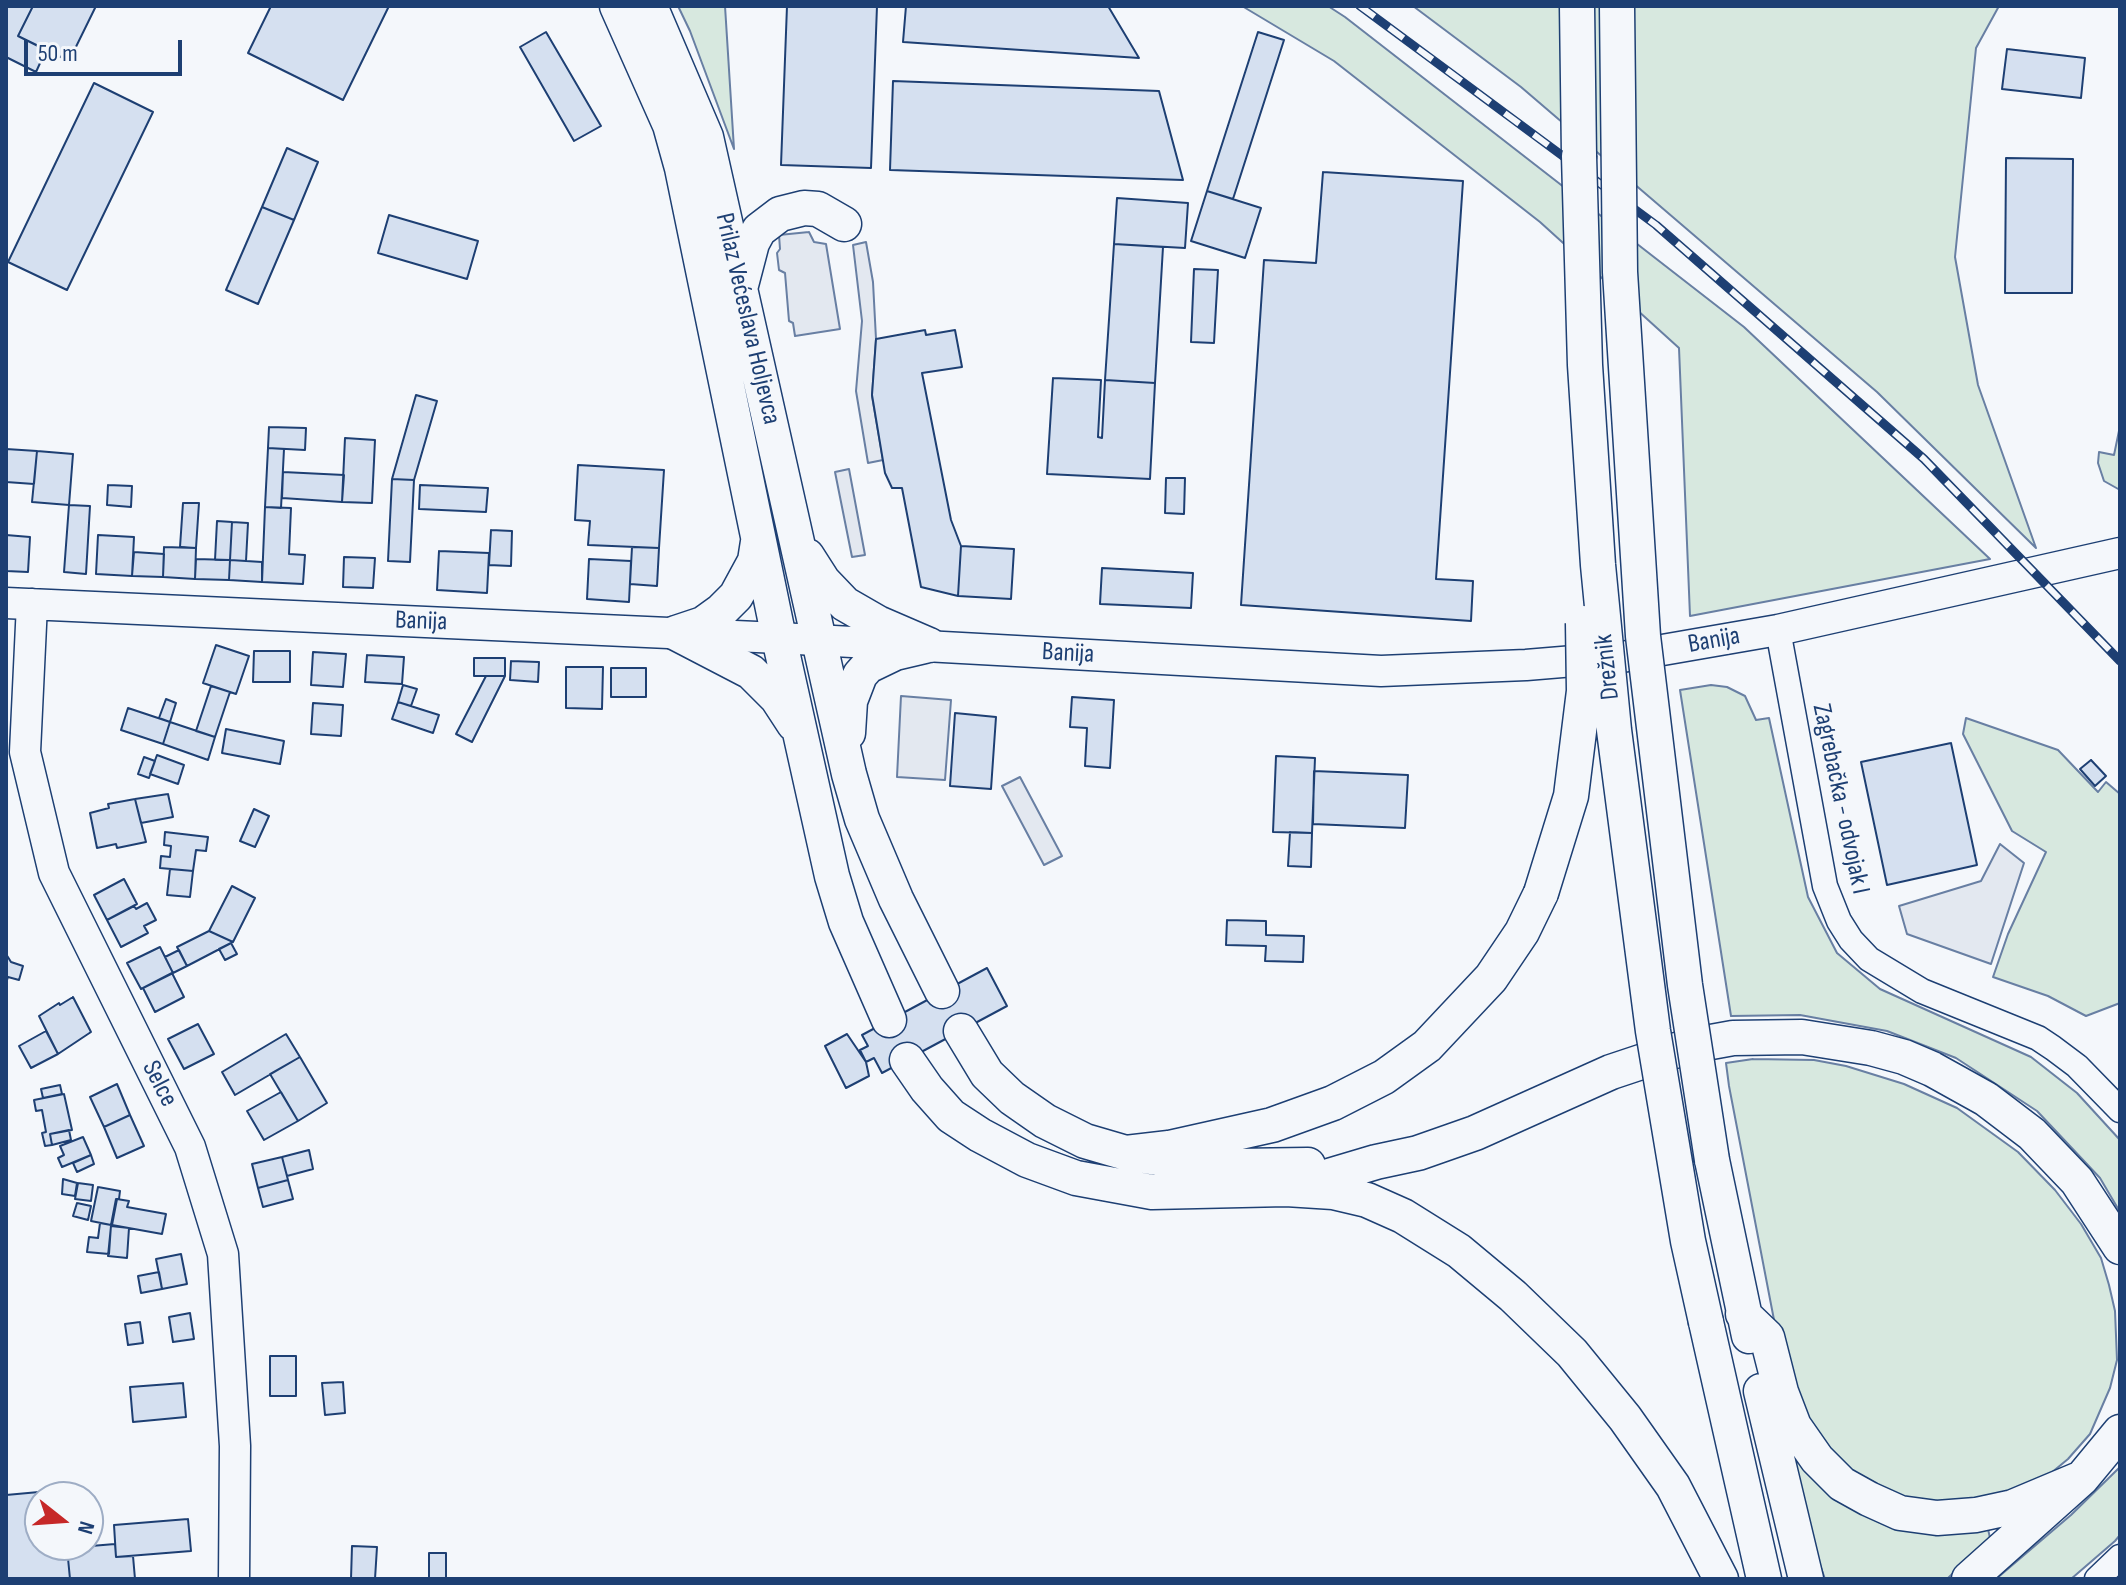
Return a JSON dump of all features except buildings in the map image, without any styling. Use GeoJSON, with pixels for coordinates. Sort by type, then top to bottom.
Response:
{"type":"FeatureCollection","features":[{"type":"Feature","properties":{"kind":"highway","name":"Prilaz Većeslava Holjevca"},"geometry":{"type":"LineString","coordinates":[[617,6],[670,125],[682,168],[779,638],[832,876],[846,922],[889,1020]]}},
{"type":"Feature","properties":{"kind":"highway","name":"Prilaz Većeslava Holjevca"},"geometry":{"type":"LineString","coordinates":[[650,6],[706,137],[849,774]]}},
{"type":"Feature","properties":{"kind":"highway","name":"Drežnik"},"geometry":{"type":"LineString","coordinates":[[1577,6],[1582,292],[1589,433],[1606,650],[1637,913],[1673,1162],[1764,1579]]}},
{"type":"Feature","properties":{"kind":"highway","name":"Drežnik"},"geometry":{"type":"LineString","coordinates":[[1617,6],[1620,272],[1643,636],[1685,985],[1712,1160],[1743,1314],[1806,1579]]}},
{"type":"Feature","properties":{"kind":"highway"},"geometry":{"type":"LineString","coordinates":[[740,289],[752,243],[759,230],[780,214],[804,208],[818,209],[844,224]]}},
{"type":"Feature","properties":{"kind":"highway"},"geometry":{"type":"LineString","coordinates":[[1126,1153],[1169,1148],[1272,1125],[1333,1103],[1384,1077],[1427,1046],[1459,1015],[1491,978],[1522,932],[1541,893],[1571,796],[1582,726],[1583,643],[1575,482],[1578,457],[1589,433]]}},
{"type":"Feature","properties":{"kind":"highway"},"geometry":{"type":"LineString","coordinates":[[793,531],[835,596],[878,623],[929,645]]}},
{"type":"Feature","properties":{"kind":"highway"},"geometry":{"type":"LineString","coordinates":[[676,633],[703,624],[736,596],[755,561],[759,537]]}},
{"type":"Feature","properties":{"kind":"highway"},"geometry":{"type":"LineString","coordinates":[[676,633],[751,672],[777,698],[801,736]]}},
{"type":"Feature","properties":{"kind":"highway"},"geometry":{"type":"LineString","coordinates":[[929,645],[886,657],[868,666],[860,675],[848,717],[849,774],[878,860],[942,991]]}},
{"type":"Feature","properties":{"kind":"highway"},"geometry":{"type":"LineString","coordinates":[[961,1031],[987,1074],[1023,1106],[1085,1141],[1126,1153],[1236,1166],[1376,1162]]}},
{"type":"Feature","properties":{"kind":"highway"},"geometry":{"type":"LineString","coordinates":[[1286,1189],[1418,1153],[1475,1133],[1611,1072],[1689,1046],[1733,1038],[1802,1037],[1871,1048],[1904,1057],[1986,1099],[2032,1134],[2077,1181],[2120,1247]]}},
{"type":"Feature","properties":{"kind":"highway"},"geometry":{"type":"LineString","coordinates":[[907,1060],[951,1116],[1027,1160],[1076,1178],[1152,1192],[1286,1189],[1333,1192],[1367,1200],[1403,1216],[1459,1251],[1513,1296],[1572,1353],[1625,1418],[1673,1486],[1721,1579]]}},
{"type":"Feature","properties":{"kind":"highway"},"geometry":{"type":"LineString","coordinates":[[1743,1314],[1767,1337],[1781,1392],[1794,1426],[1817,1459],[1842,1484],[1869,1499],[1900,1513],[1937,1518],[1976,1515],[2013,1507],[2082,1478]]}},
{"type":"Feature","properties":{"kind":"highway"},"geometry":{"type":"LineString","coordinates":[[1969,1579],[2082,1478],[2120,1432]]}},
{"type":"Feature","properties":{"kind":"main road","name":"Banija"},"geometry":{"type":"LineString","coordinates":[[19,604],[929,645],[1381,671],[1594,660],[1778,630],[2120,553]]}},
{"type":"Feature","properties":{"kind":"main road","name":"Selce"},"geometry":{"type":"LineString","coordinates":[[19,604],[25,752],[54,873],[190,1147],[223,1254],[235,1446],[234,1579]]}},
{"type":"Feature","properties":{"kind":"street","name":"Zagrebačka - odvojak I"},"geometry":{"type":"LineString","coordinates":[[1778,630],[1825,886],[1839,921],[1851,940],[1869,959],[1911,985],[2038,1038],[2077,1066],[2120,1110]]}},
{"type":"Feature","properties":{"kind":"street"},"geometry":{"type":"LineString","coordinates":[[2097,1579],[2120,1557]]}},
{"type":"Feature","properties":{"kind":"shaded area"},"geometry":{"type":"Polygon","coordinates":[[[678,6],[725,6],[734,149],[690,31],[678,6]]]}},
{"type":"Feature","properties":{"kind":"shaded area"},"geometry":{"type":"Polygon","coordinates":[[[1242,6],[1328,6],[1345,17],[1744,327],[1990,559],[1690,616],[1679,348],[1540,222],[1334,61],[1242,6]]]}},
{"type":"Feature","properties":{"kind":"shaded area"},"geometry":{"type":"Polygon","coordinates":[[[1413,6],[1999,6],[1976,48],[1955,257],[1978,385],[2036,548],[1877,392],[1521,87],[1413,6]]]}},
{"type":"Feature","properties":{"kind":"shaded area"},"geometry":{"type":"Polygon","coordinates":[[[809,232],[814,242],[826,244],[840,329],[795,336],[793,323],[789,321],[785,273],[779,270],[779,235],[809,232]]]}},
{"type":"Feature","properties":{"kind":"shaded area"},"geometry":{"type":"Polygon","coordinates":[[[866,242],[873,282],[876,339],[872,396],[883,460],[868,463],[856,391],[862,321],[853,245],[866,242]]]}},
{"type":"Feature","properties":{"kind":"shaded area"},"geometry":{"type":"Polygon","coordinates":[[[2120,426],[2120,490],[2104,481],[2098,463],[2099,452],[2114,455],[2120,426]]]}},
{"type":"Feature","properties":{"kind":"shaded area"},"geometry":{"type":"Polygon","coordinates":[[[849,469],[865,555],[852,557],[835,472],[849,469]]]}},
{"type":"Feature","properties":{"kind":"shaded area"},"geometry":{"type":"Polygon","coordinates":[[[1711,685],[1727,687],[1745,696],[1756,720],[1769,718],[1808,897],[1837,953],[1880,989],[2031,1057],[2077,1093],[2120,1140],[2120,1212],[2100,1178],[2037,1111],[1956,1058],[1887,1031],[1800,1015],[1731,1016],[1680,690],[1711,685]]]}},
{"type":"Feature","properties":{"kind":"shaded area"},"geometry":{"type":"Polygon","coordinates":[[[901,696],[951,700],[945,780],[897,777],[901,696]]]}},
{"type":"Feature","properties":{"kind":"shaded area"},"geometry":{"type":"Polygon","coordinates":[[[1966,718],[2058,750],[2098,792],[2106,782],[2120,794],[2120,1003],[2086,1016],[2048,996],[1993,977],[2008,934],[2046,852],[2012,831],[1963,734],[1966,718]]]}},
{"type":"Feature","properties":{"kind":"shaded area"},"geometry":{"type":"Polygon","coordinates":[[[1020,777],[1062,856],[1044,865],[1002,786],[1020,777]]]}},
{"type":"Feature","properties":{"kind":"shaded area"},"geometry":{"type":"Polygon","coordinates":[[[2000,844],[2024,863],[1991,964],[1907,934],[1899,906],[1981,881],[2000,844]]]}},
{"type":"Feature","properties":{"kind":"shaded area"},"geometry":{"type":"Polygon","coordinates":[[[1753,1059],[1814,1060],[1846,1066],[1904,1084],[1957,1108],[2018,1152],[2055,1190],[2081,1224],[2101,1258],[2109,1285],[2115,1311],[2117,1360],[2110,1388],[2090,1434],[2068,1459],[2045,1478],[2015,1494],[1928,1507],[1872,1489],[1821,1451],[1785,1377],[1729,1086],[1726,1063],[1753,1059]]]}},
{"type":"Feature","properties":{"kind":"shaded area"},"geometry":{"type":"Polygon","coordinates":[[[1787,1443],[1814,1475],[1988,1529],[1990,1538],[1947,1579],[1825,1579],[1811,1539],[1787,1443]]]}},
{"type":"Feature","properties":{"kind":"shaded area"},"geometry":{"type":"Polygon","coordinates":[[[2120,1467],[2120,1535],[2115,1541],[2071,1579],[1996,1579],[2071,1515],[2120,1467]]]}},
{"type":"Feature","properties":{"kind":"railway"},"geometry":{"type":"LineString","coordinates":[[1360,6],[1656,225],[1924,459],[2120,661]]}}]}
